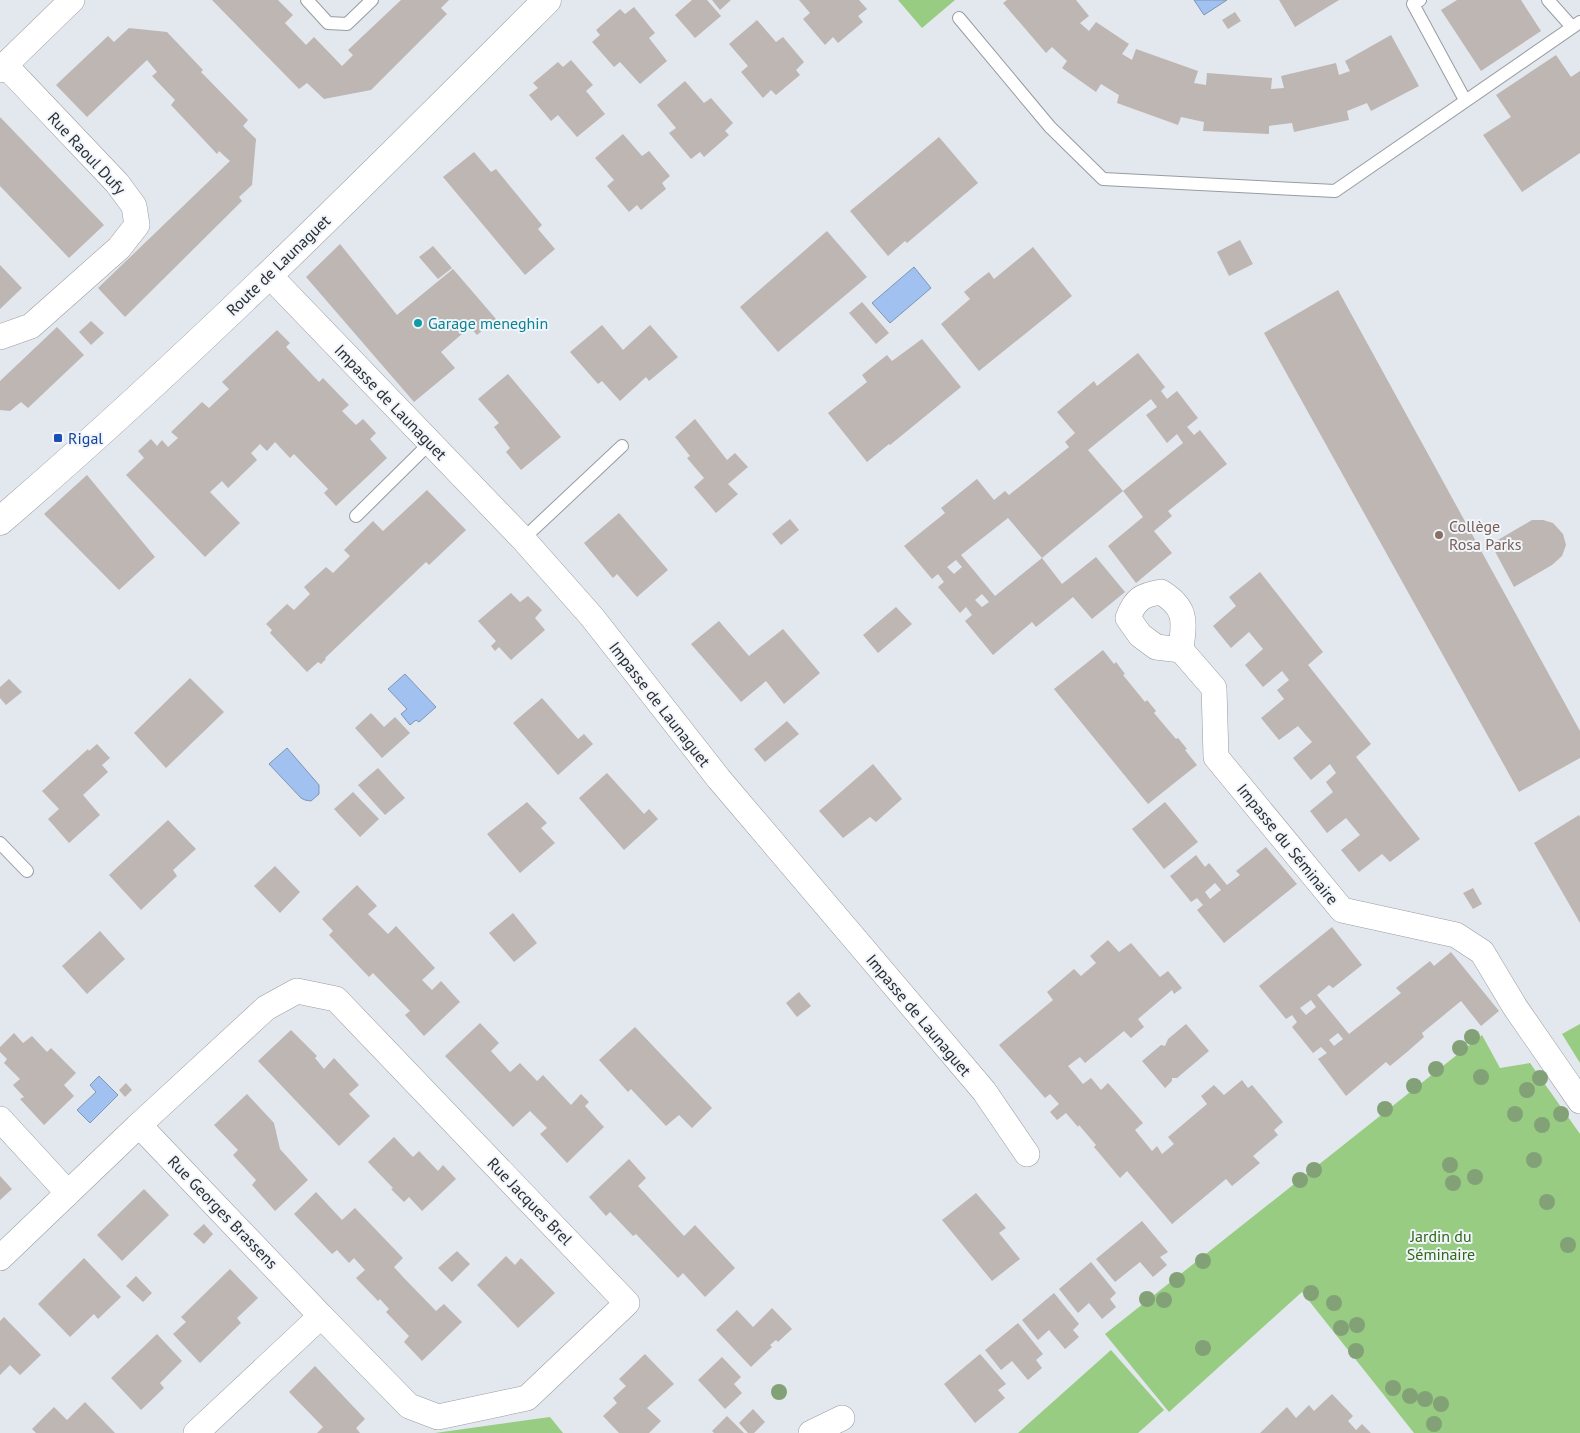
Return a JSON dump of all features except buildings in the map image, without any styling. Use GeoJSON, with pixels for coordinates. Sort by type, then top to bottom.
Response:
{"type":"FeatureCollection","features":[{"type":"Feature","properties":{"kind":"main road","name":"Route de Launaguet"},"geometry":{"type":"LineString","coordinates":[[0,521],[76,454],[269,275],[547,0]]}},
{"type":"Feature","properties":{"kind":"street"},"geometry":{"type":"LineString","coordinates":[[2,67],[72,0]]}},
{"type":"Feature","properties":{"kind":"street","name":"Rue Raoul Dufy"},"geometry":{"type":"LineString","coordinates":[[0,337],[30,326],[119,248],[137,225],[134,206],[118,182],[2,67]]}},
{"type":"Feature","properties":{"kind":"street","name":"Impasse de Launaguet"},"geometry":{"type":"LineString","coordinates":[[269,275],[523,539],[592,617],[719,779],[984,1091],[1027,1154]]}},
{"type":"Feature","properties":{"kind":"street","name":"Impasse du Séminaire"},"geometry":{"type":"LineString","coordinates":[[1181,650],[1214,688],[1216,757],[1342,910],[1456,935],[1482,952],[1515,1007],[1580,1102]]}},
{"type":"Feature","properties":{"kind":"street","name":"Rue Jacques Brel"},"geometry":{"type":"LineString","coordinates":[[139,1124],[266,1008],[297,991],[336,999],[627,1303],[527,1398],[438,1417],[410,1406],[321,1316]]}},
{"type":"Feature","properties":{"kind":"street"},"geometry":{"type":"LineString","coordinates":[[0,1119],[68,1193]]}},
{"type":"Feature","properties":{"kind":"street"},"geometry":{"type":"LineString","coordinates":[[0,1258],[139,1124]]}},
{"type":"Feature","properties":{"kind":"street","name":"Rue Georges Brassens"},"geometry":{"type":"LineString","coordinates":[[139,1124],[321,1316]]}},
{"type":"Feature","properties":{"kind":"street"},"geometry":{"type":"LineString","coordinates":[[196,1433],[321,1316]]}},
{"type":"Feature","properties":{"kind":"street"},"geometry":{"type":"LineString","coordinates":[[811,1433],[842,1418]]}},
{"type":"Feature","properties":{"kind":"lane"},"geometry":{"type":"LineString","coordinates":[[307,0],[328,23],[347,24],[372,0]]}},
{"type":"Feature","properties":{"kind":"lane"},"geometry":{"type":"LineString","coordinates":[[959,18],[1050,127],[1103,179],[1334,191],[1576,24],[1548,0]]}},
{"type":"Feature","properties":{"kind":"lane"},"geometry":{"type":"LineString","coordinates":[[1414,1],[1465,100]]}},
{"type":"Feature","properties":{"kind":"lane"},"geometry":{"type":"LineString","coordinates":[[356,516],[431,442]]}},
{"type":"Feature","properties":{"kind":"lane"},"geometry":{"type":"LineString","coordinates":[[523,539],[622,446]]}},
{"type":"Feature","properties":{"kind":"lane"},"geometry":{"type":"LineString","coordinates":[[0,844],[27,871]]}},
{"type":"Feature","properties":{"kind":"green space"},"geometry":{"type":"Polygon","coordinates":[[[898,0],[955,0],[922,28],[898,0]]]}},
{"type":"Feature","properties":{"kind":"green space"},"geometry":{"type":"Polygon","coordinates":[[[1580,1024],[1580,1063],[1562,1034],[1580,1024]]]}},
{"type":"Feature","properties":{"kind":"green space","name":"Jardin du Séminaire"},"geometry":{"type":"Polygon","coordinates":[[[1482,1035],[1500,1068],[1530,1063],[1580,1134],[1580,1433],[1414,1433],[1302,1292],[1169,1412],[1105,1334],[1482,1035]]]}},
{"type":"Feature","properties":{"kind":"green space"},"geometry":{"type":"Polygon","coordinates":[[[1111,1350],[1164,1410],[1138,1433],[1018,1433],[1111,1350]]]}},
{"type":"Feature","properties":{"kind":"green space"},"geometry":{"type":"Polygon","coordinates":[[[550,1417],[563,1433],[435,1433],[550,1417]]]}},
{"type":"Feature","properties":{"kind":"water"},"geometry":{"type":"Polygon","coordinates":[[[1194,0],[1227,0],[1204,15],[1194,0]]]}},
{"type":"Feature","properties":{"kind":"water"},"geometry":{"type":"Polygon","coordinates":[[[914,267],[931,288],[890,323],[872,303],[914,267]]]}},
{"type":"Feature","properties":{"kind":"water"},"geometry":{"type":"Polygon","coordinates":[[[405,674],[436,707],[419,722],[416,720],[410,725],[401,714],[407,709],[388,689],[405,674]]]}},
{"type":"Feature","properties":{"kind":"water"},"geometry":{"type":"Polygon","coordinates":[[[287,748],[319,785],[319,794],[311,801],[301,798],[269,764],[287,748]]]}},
{"type":"Feature","properties":{"kind":"water"},"geometry":{"type":"Polygon","coordinates":[[[99,1076],[118,1095],[90,1123],[77,1110],[96,1092],[90,1085],[99,1076]]]}},
{"type":"Feature","properties":{"kind":"place","name":"Garage meneghin"},"geometry":{"type":"Point","coordinates":[418,323]}},
{"type":"Feature","properties":{"kind":"place","name":"Rigal"},"geometry":{"type":"Point","coordinates":[58,438]}},
{"type":"Feature","properties":{"kind":"place","name":"Collège Rosa Parks"},"geometry":{"type":"Point","coordinates":[1439,535]}}]}
